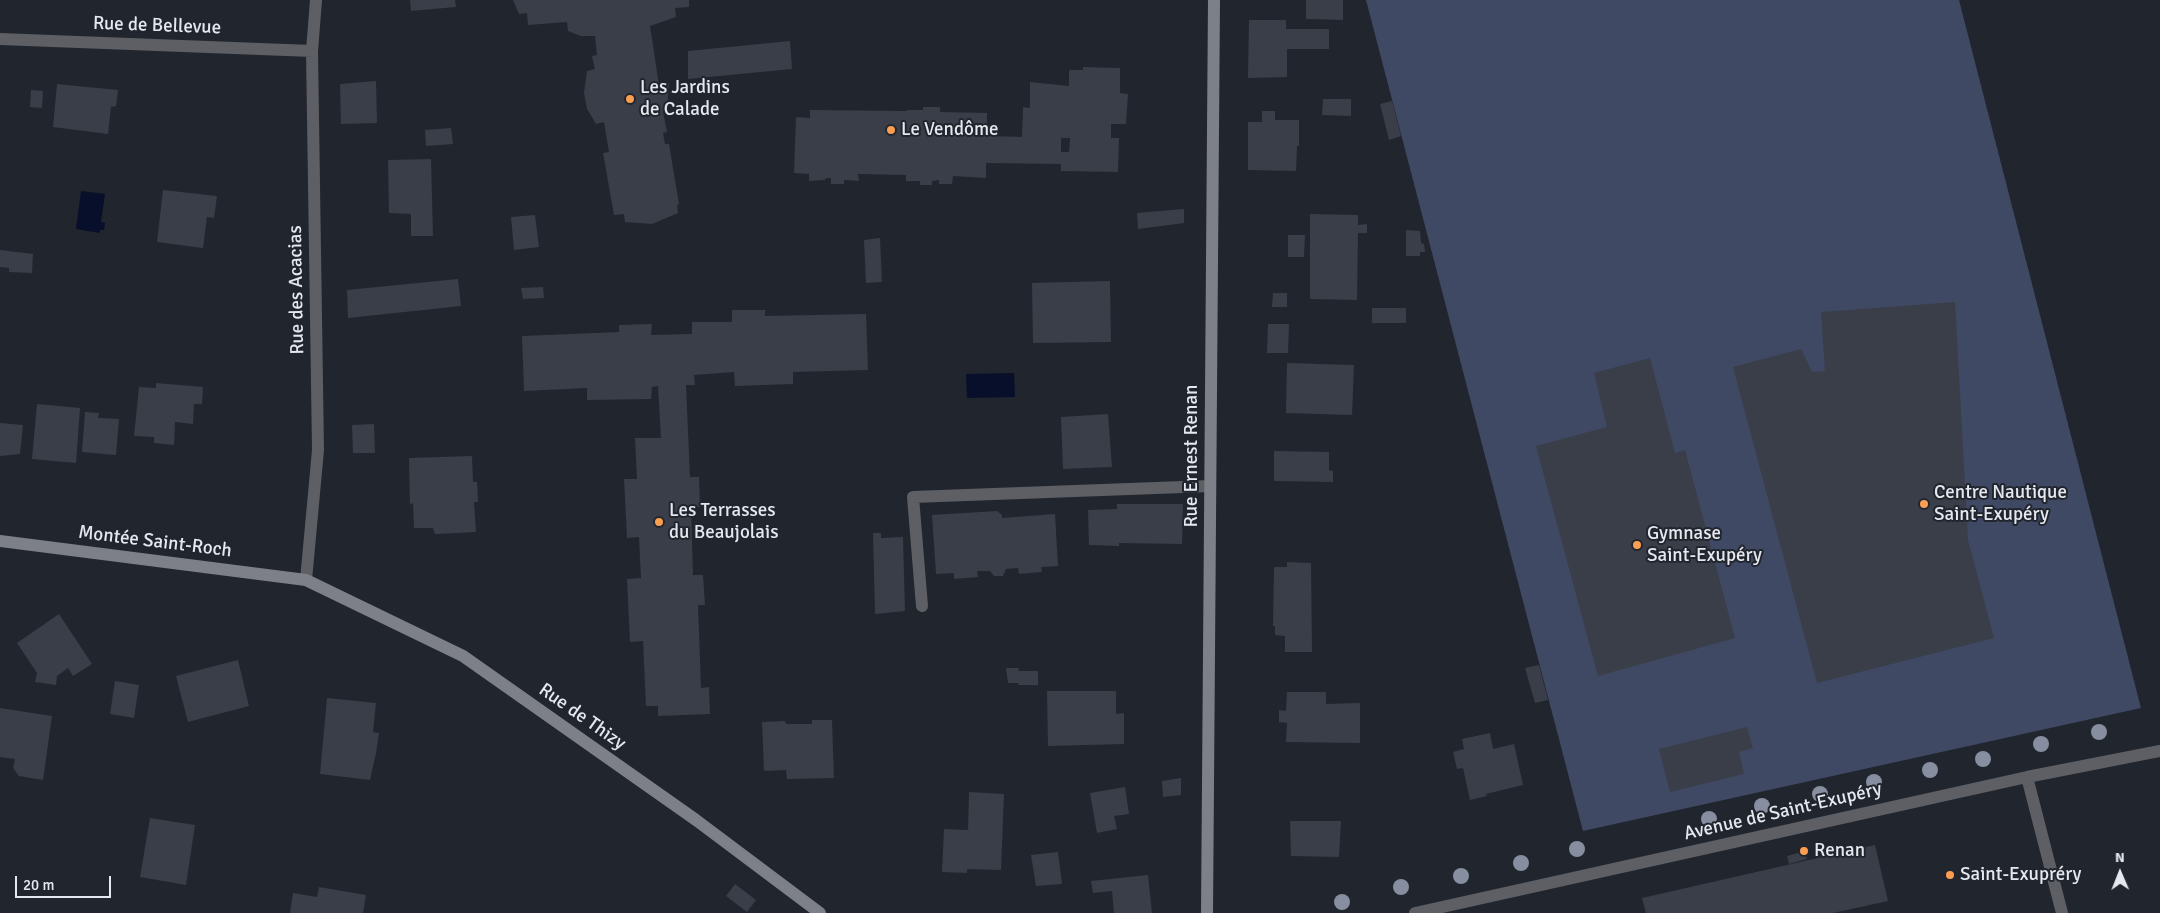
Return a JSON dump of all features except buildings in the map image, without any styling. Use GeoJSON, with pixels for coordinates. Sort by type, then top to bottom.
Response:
{"type":"FeatureCollection","features":[{"type":"Feature","properties":{"kind":"main road","name":"Rue Ernest Renan"},"geometry":{"type":"LineString","coordinates":[[1207,913],[1214,0]]}},
{"type":"Feature","properties":{"kind":"main road","name":"Montée Saint-Roch"},"geometry":{"type":"LineString","coordinates":[[0,541],[306,580]]}},
{"type":"Feature","properties":{"kind":"main road","name":"Rue de Thizy"},"geometry":{"type":"LineString","coordinates":[[306,580],[463,656],[696,820],[820,913]]}},
{"type":"Feature","properties":{"kind":"street","name":"Rue des Acacias"},"geometry":{"type":"LineString","coordinates":[[306,580],[318,450],[312,51],[316,0]]}},
{"type":"Feature","properties":{"kind":"street","name":"Rue de Bellevue"},"geometry":{"type":"LineString","coordinates":[[0,38],[312,51]]}},
{"type":"Feature","properties":{"kind":"street"},"geometry":{"type":"LineString","coordinates":[[922,606],[913,497],[1210,486]]}},
{"type":"Feature","properties":{"kind":"street","name":"Avenue de Saint-Exupéry"},"geometry":{"type":"LineString","coordinates":[[1415,913],[2027,778],[2160,751]]}},
{"type":"Feature","properties":{"kind":"street"},"geometry":{"type":"LineString","coordinates":[[2027,778],[2062,913]]}},
{"type":"Feature","properties":{"kind":"shaded area"},"geometry":{"type":"Polygon","coordinates":[[[1366,0],[1959,0],[2141,708],[1583,831],[1366,0]]]}},
{"type":"Feature","properties":{"kind":"shaded area"},"geometry":{"type":"Polygon","coordinates":[[[81,191],[105,194],[101,222],[105,223],[104,230],[100,230],[100,233],[76,229],[81,191]]]}},
{"type":"Feature","properties":{"kind":"shaded area"},"geometry":{"type":"Polygon","coordinates":[[[1014,373],[1015,397],[967,398],[966,374],[1014,373]]]}},
{"type":"Feature","properties":{"kind":"place","name":"Les Jardins de Calade"},"geometry":{"type":"Point","coordinates":[630,99]}},
{"type":"Feature","properties":{"kind":"place","name":"Le Vendôme"},"geometry":{"type":"Point","coordinates":[891,130]}},
{"type":"Feature","properties":{"kind":"place","name":"Centre Nautique Saint-Exupéry"},"geometry":{"type":"Point","coordinates":[1924,504]}},
{"type":"Feature","properties":{"kind":"place","name":"Les Terrasses du Beaujolais"},"geometry":{"type":"Point","coordinates":[659,522]}},
{"type":"Feature","properties":{"kind":"place","name":"Gymnase Saint-Exupéry"},"geometry":{"type":"Point","coordinates":[1637,545]}},
{"type":"Feature","properties":{"kind":"place","name":"Renan"},"geometry":{"type":"Point","coordinates":[1804,851]}},
{"type":"Feature","properties":{"kind":"place","name":"Saint-Exupréry"},"geometry":{"type":"Point","coordinates":[1950,875]}}]}
